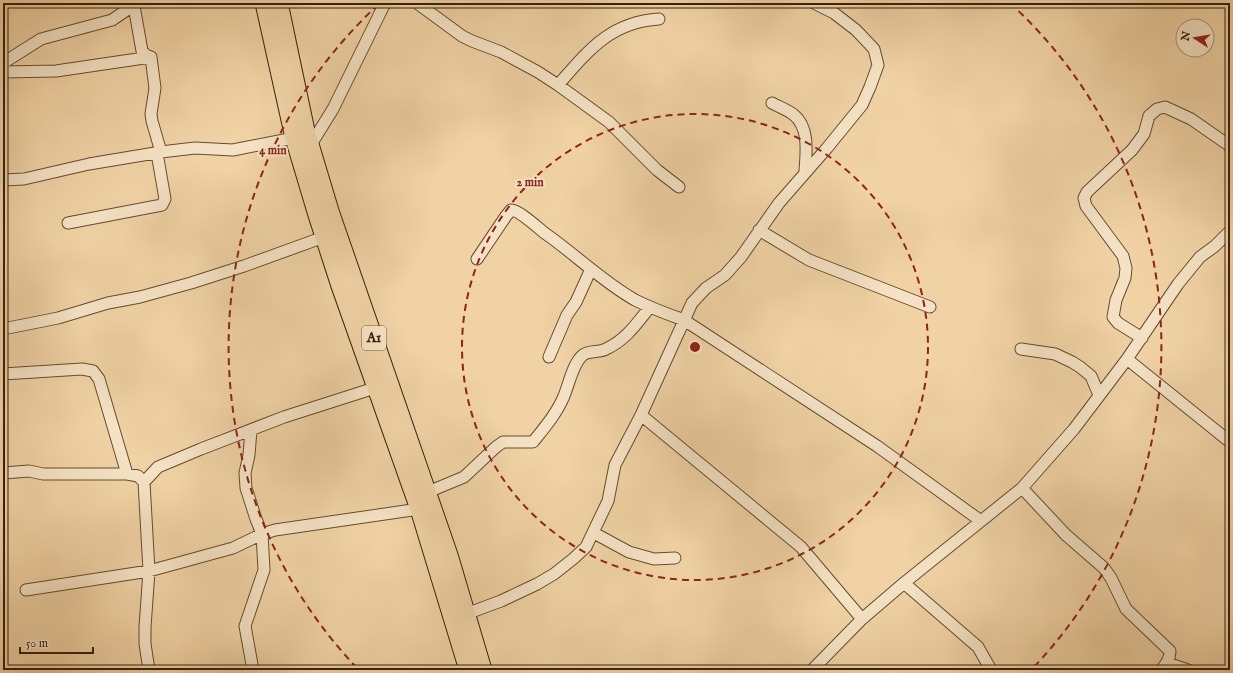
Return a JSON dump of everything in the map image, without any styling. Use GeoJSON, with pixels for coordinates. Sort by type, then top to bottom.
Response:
{"type":"FeatureCollection","features":[{"type":"Feature","properties":{"kind":"highway","name":"A1"},"geometry":{"type":"LineString","coordinates":[[264,3],[294,138],[324,237],[383,385],[428,492],[449,555],[483,670]]}},
{"type":"Feature","properties":{"kind":"highway","name":"A1"},"geometry":{"type":"LineString","coordinates":[[279,3],[310,146],[468,670]]}},
{"type":"Feature","properties":{"kind":"street"},"geometry":{"type":"LineString","coordinates":[[310,146],[333,109],[385,3]]}},
{"type":"Feature","properties":{"kind":"street"},"geometry":{"type":"LineString","coordinates":[[417,3],[467,39],[501,52],[538,72],[558,85],[609,122],[656,170],[679,187]]}},
{"type":"Feature","properties":{"kind":"street"},"geometry":{"type":"LineString","coordinates":[[466,614],[501,601],[537,584],[554,574],[586,547],[594,533],[608,500],[615,465],[665,365],[692,303],[706,288],[725,275],[741,257],[779,203],[862,105],[878,65],[874,49],[856,30],[834,13],[814,3]]}},
{"type":"Feature","properties":{"kind":"street"},"geometry":{"type":"LineString","coordinates":[[3,63],[41,39],[112,20],[135,4],[142,50],[146,55],[151,57]]}},
{"type":"Feature","properties":{"kind":"street"},"geometry":{"type":"LineString","coordinates":[[558,85],[586,53],[599,41],[629,25],[646,20],[659,19]]}},
{"type":"Feature","properties":{"kind":"street"},"geometry":{"type":"LineString","coordinates":[[3,72],[56,71],[151,57]]}},
{"type":"Feature","properties":{"kind":"street"},"geometry":{"type":"LineString","coordinates":[[68,223],[162,205],[165,199],[159,152],[151,114],[155,88],[151,57]]}},
{"type":"Feature","properties":{"kind":"street"},"geometry":{"type":"LineString","coordinates":[[772,103],[795,116],[801,124],[806,137],[806,171]]}},
{"type":"Feature","properties":{"kind":"street"},"geometry":{"type":"LineString","coordinates":[[1142,338],[1118,323],[1113,318],[1116,300],[1125,278],[1126,268],[1123,256],[1086,206],[1084,198],[1087,192],[1132,150],[1144,134],[1149,116],[1157,109],[1165,107],[1191,118],[1230,146]]}},
{"type":"Feature","properties":{"kind":"street"},"geometry":{"type":"LineString","coordinates":[[3,180],[24,179],[88,164],[159,152],[195,148],[233,150],[294,138]]}},
{"type":"Feature","properties":{"kind":"street"},"geometry":{"type":"LineString","coordinates":[[476,259],[511,210],[519,212],[591,269],[635,300],[684,320],[877,446],[981,521]]}},
{"type":"Feature","properties":{"kind":"street"},"geometry":{"type":"LineString","coordinates":[[759,230],[809,260],[930,307]]}},
{"type":"Feature","properties":{"kind":"street"},"geometry":{"type":"LineString","coordinates":[[812,670],[862,619],[904,583],[1022,488],[1074,429],[1127,359],[1178,284],[1200,257],[1216,246],[1230,231]]}},
{"type":"Feature","properties":{"kind":"street"},"geometry":{"type":"LineString","coordinates":[[3,329],[58,318],[108,303],[140,297],[191,283],[244,266],[324,237]]}},
{"type":"Feature","properties":{"kind":"street"},"geometry":{"type":"LineString","coordinates":[[549,356],[567,315],[576,302],[591,269]]}},
{"type":"Feature","properties":{"kind":"street"},"geometry":{"type":"LineString","coordinates":[[428,492],[464,477],[503,442],[534,442],[555,414],[565,395],[571,376],[582,355],[589,352],[599,352],[620,341],[629,334],[650,307]]}},
{"type":"Feature","properties":{"kind":"street"},"geometry":{"type":"LineString","coordinates":[[1021,349],[1055,354],[1080,367],[1091,376],[1099,395]]}},
{"type":"Feature","properties":{"kind":"street"},"geometry":{"type":"LineString","coordinates":[[1127,359],[1230,442]]}},
{"type":"Feature","properties":{"kind":"street"},"geometry":{"type":"LineString","coordinates":[[3,374],[82,369],[93,371],[99,379],[127,474]]}},
{"type":"Feature","properties":{"kind":"street"},"geometry":{"type":"LineString","coordinates":[[144,482],[158,467],[201,449],[284,417],[383,385]]}},
{"type":"Feature","properties":{"kind":"street"},"geometry":{"type":"LineString","coordinates":[[641,415],[801,547],[862,619]]}},
{"type":"Feature","properties":{"kind":"street"},"geometry":{"type":"LineString","coordinates":[[251,430],[249,455],[245,473],[246,488],[262,534],[264,570],[245,626],[253,670]]}},
{"type":"Feature","properties":{"kind":"street"},"geometry":{"type":"LineString","coordinates":[[3,473],[30,471],[43,474],[127,474],[138,476],[144,482],[148,571],[145,644],[149,670]]}},
{"type":"Feature","properties":{"kind":"street"},"geometry":{"type":"LineString","coordinates":[[1022,488],[1066,534],[1104,568],[1111,578],[1126,609],[1170,651],[1170,656],[1164,666],[1188,670]]}},
{"type":"Feature","properties":{"kind":"street"},"geometry":{"type":"LineString","coordinates":[[26,590],[148,571],[233,548],[262,534],[284,528],[419,509]]}},
{"type":"Feature","properties":{"kind":"street"},"geometry":{"type":"LineString","coordinates":[[594,533],[635,554],[654,559],[675,558]]}},
{"type":"Feature","properties":{"kind":"street"},"geometry":{"type":"LineString","coordinates":[[904,583],[978,647],[991,670]]}}]}
